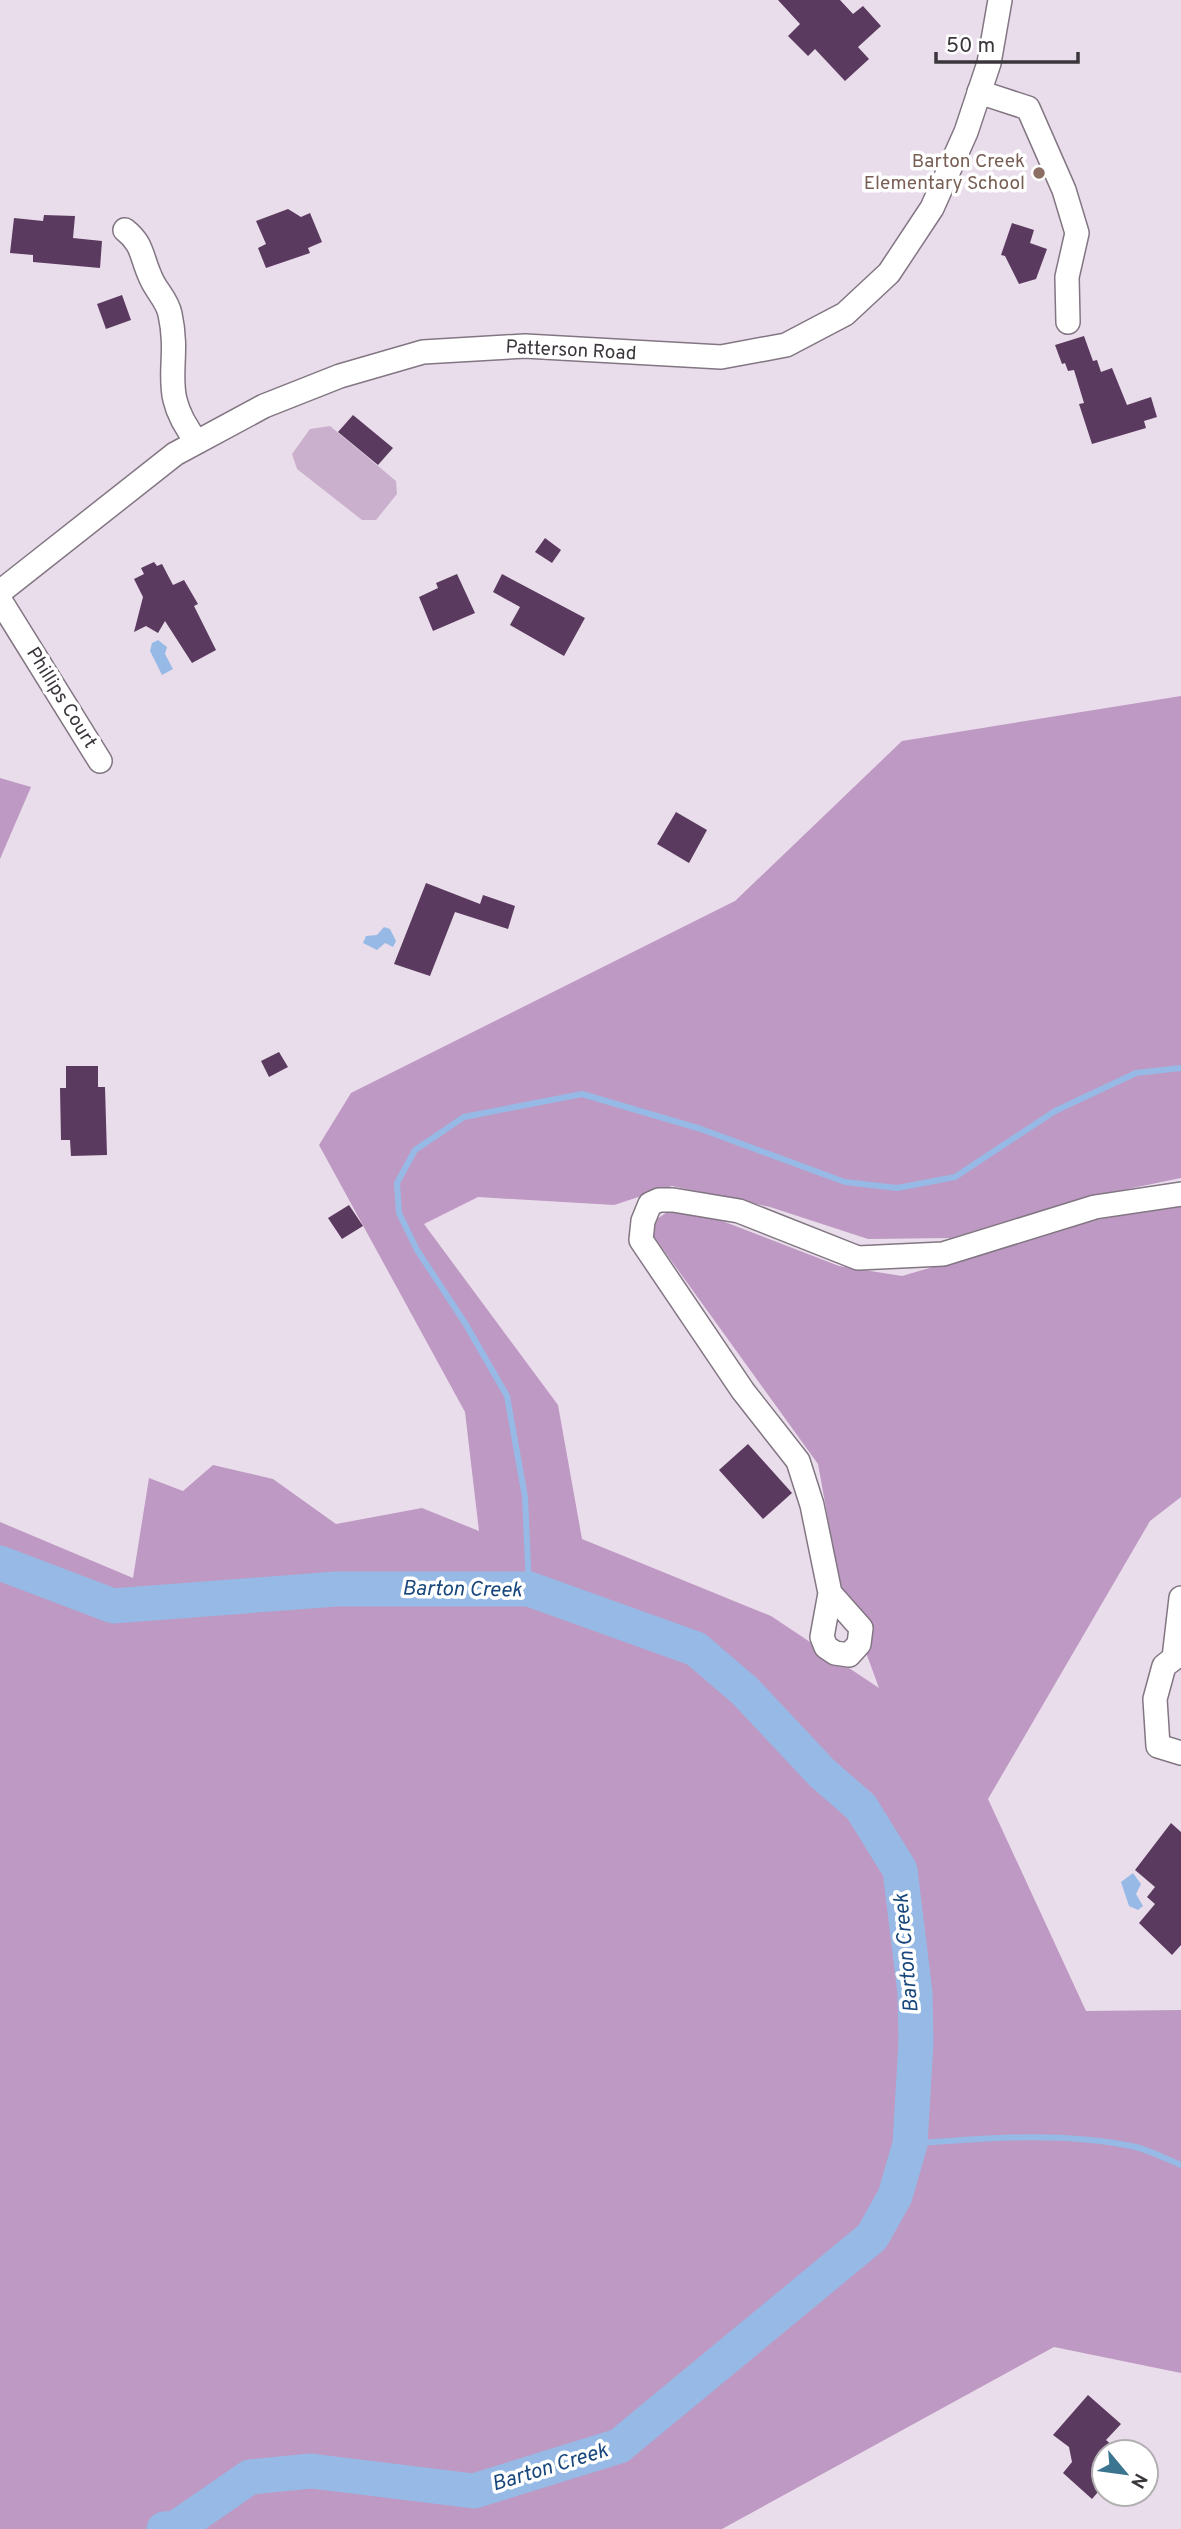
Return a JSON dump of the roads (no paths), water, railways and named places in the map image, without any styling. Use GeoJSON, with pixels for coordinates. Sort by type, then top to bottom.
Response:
{"type":"FeatureCollection","features":[{"type":"Feature","properties":{"kind":"street","name":"Patterson Road"},"geometry":{"type":"LineString","coordinates":[[0,592],[175,454],[264,406],[340,376],[423,352],[524,346],[722,357],[786,345],[845,313],[889,273],[932,208],[966,131],[989,63],[1000,0]]}},
{"type":"Feature","properties":{"kind":"street"},"geometry":{"type":"LineString","coordinates":[[979,92],[1028,108],[1064,190],[1077,233],[1066,277],[1068,322]]}},
{"type":"Feature","properties":{"kind":"street"},"geometry":{"type":"LineString","coordinates":[[125,230],[138,240],[151,279],[163,295],[170,313],[171,389],[180,420],[197,442]]}},
{"type":"Feature","properties":{"kind":"street","name":"Phillips Court"},"geometry":{"type":"LineString","coordinates":[[0,600],[100,761]]}},
{"type":"Feature","properties":{"kind":"street"},"geometry":{"type":"LineString","coordinates":[[830,1593],[812,1505],[798,1461],[743,1391],[641,1240],[643,1221],[650,1204],[673,1199],[739,1211],[859,1258],[943,1254],[1095,1207],[1181,1194]]}},
{"type":"Feature","properties":{"kind":"street"},"geometry":{"type":"LineString","coordinates":[[1181,1598],[1178,1607],[1178,1656],[1164,1666],[1155,1699],[1158,1746],[1181,1754]]}},
{"type":"Feature","properties":{"kind":"water"},"geometry":{"type":"Polygon","coordinates":[[[158,640],[167,647],[165,654],[173,669],[162,675],[150,651],[152,643],[158,640]]]}},
{"type":"Feature","properties":{"kind":"water"},"geometry":{"type":"Polygon","coordinates":[[[384,927],[390,929],[396,941],[393,947],[385,943],[377,950],[363,943],[366,936],[377,935],[384,927]]]}},
{"type":"Feature","properties":{"kind":"water"},"geometry":{"type":"Polygon","coordinates":[[[1133,1873],[1141,1884],[1136,1894],[1143,1906],[1138,1910],[1129,1906],[1121,1882],[1133,1873]]]}},
{"type":"Feature","properties":{"kind":"waterway"},"geometry":{"type":"LineString","coordinates":[[529,1589],[525,1497],[507,1396],[465,1323],[417,1250],[399,1213],[397,1183],[415,1150],[464,1117],[582,1094],[701,1129],[845,1182],[897,1188],[955,1177],[1055,1111],[1136,1073],[1181,1068]]}},
{"type":"Feature","properties":{"kind":"waterway","name":"Barton Creek"},"geometry":{"type":"LineString","coordinates":[[0,1563],[113,1606],[336,1589],[529,1589],[696,1649],[745,1691],[822,1773],[861,1807],[900,1870],[915,1993],[916,2042],[910,2144],[895,2196],[872,2237],[619,2446],[474,2491],[311,2471],[250,2477],[176,2528],[164,2529]]}},
{"type":"Feature","properties":{"kind":"waterway"},"geometry":{"type":"LineString","coordinates":[[910,2144],[995,2138],[1080,2139],[1136,2147],[1181,2165]]}},
{"type":"Feature","properties":{"kind":"place","name":"Barton Creek Elementary School"},"geometry":{"type":"Point","coordinates":[1039,173]}}]}
